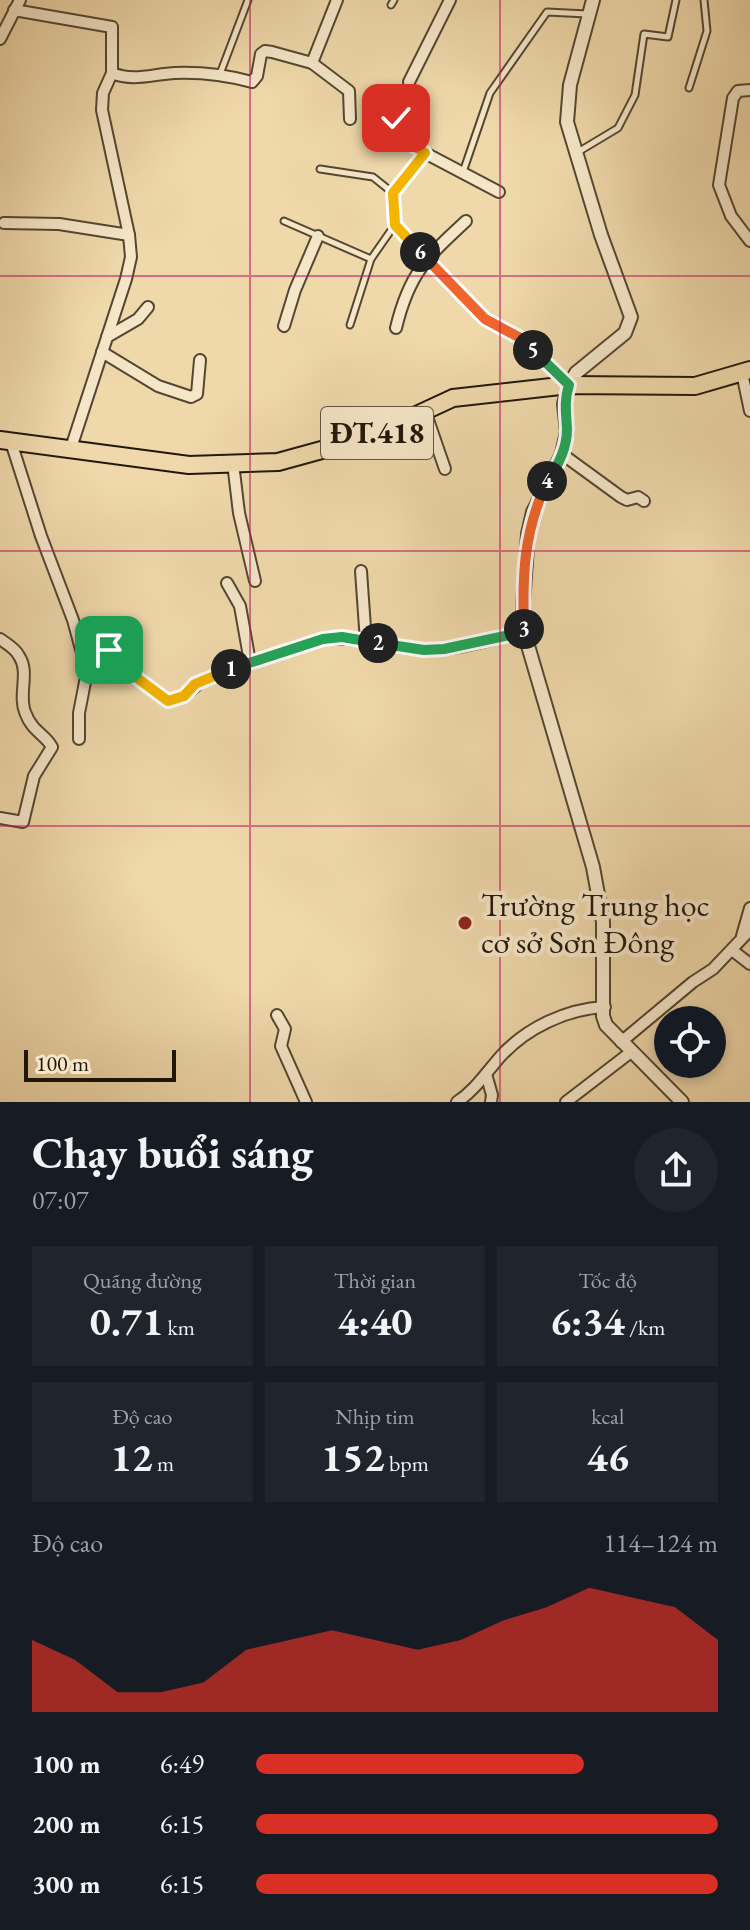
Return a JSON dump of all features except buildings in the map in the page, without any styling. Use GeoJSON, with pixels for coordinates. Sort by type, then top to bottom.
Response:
{"type":"FeatureCollection","features":[{"type":"Feature","properties":{"kind":"main road","name":"ĐT.418"},"geometry":{"type":"LineString","coordinates":[[5,441],[189,465],[278,462],[369,437],[453,398],[569,385],[695,386],[746,372]]}},
{"type":"Feature","properties":{"kind":"street"},"geometry":{"type":"LineString","coordinates":[[312,63],[337,0]]}},
{"type":"Feature","properties":{"kind":"street"},"geometry":{"type":"LineString","coordinates":[[409,82],[450,0]]}},
{"type":"Feature","properties":{"kind":"street"},"geometry":{"type":"LineString","coordinates":[[593,0],[567,106],[567,122],[601,235],[631,317],[625,333],[576,373],[569,385],[564,404],[567,432],[562,454],[533,512],[528,534],[524,632],[593,867],[603,922],[603,1016],[606,1025],[682,1102]]}},
{"type":"Feature","properties":{"kind":"street"},"geometry":{"type":"LineString","coordinates":[[0,39],[17,5],[112,27],[112,73],[103,93],[102,110],[131,257],[70,451]]}},
{"type":"Feature","properties":{"kind":"street"},"geometry":{"type":"LineString","coordinates":[[112,73],[131,79],[176,73],[220,74],[252,82],[257,76],[261,54],[265,51],[312,63],[349,91],[350,119]]}},
{"type":"Feature","properties":{"kind":"street"},"geometry":{"type":"LineString","coordinates":[[750,90],[738,91],[733,98],[719,185],[731,216],[750,241]]}},
{"type":"Feature","properties":{"kind":"street"},"geometry":{"type":"LineString","coordinates":[[396,118],[391,131],[425,153],[499,192]]}},
{"type":"Feature","properties":{"kind":"street"},"geometry":{"type":"LineString","coordinates":[[425,153],[393,193],[395,225],[485,319],[524,340],[569,385]]}},
{"type":"Feature","properties":{"kind":"street"},"geometry":{"type":"LineString","coordinates":[[396,328],[410,282],[426,258],[466,221]]}},
{"type":"Feature","properties":{"kind":"street"},"geometry":{"type":"LineString","coordinates":[[4,223],[59,224],[129,235]]}},
{"type":"Feature","properties":{"kind":"street"},"geometry":{"type":"LineString","coordinates":[[284,326],[295,290],[318,236]]}},
{"type":"Feature","properties":{"kind":"street"},"geometry":{"type":"LineString","coordinates":[[107,337],[131,324],[148,307]]}},
{"type":"Feature","properties":{"kind":"street"},"geometry":{"type":"LineString","coordinates":[[102,352],[158,386],[191,397],[197,394],[200,360]]}},
{"type":"Feature","properties":{"kind":"street"},"geometry":{"type":"LineString","coordinates":[[746,372],[750,411]]}},
{"type":"Feature","properties":{"kind":"street"},"geometry":{"type":"LineString","coordinates":[[425,411],[445,469]]}},
{"type":"Feature","properties":{"kind":"street"},"geometry":{"type":"LineString","coordinates":[[5,441],[73,620],[82,653],[86,677],[79,713],[79,739]]}},
{"type":"Feature","properties":{"kind":"street"},"geometry":{"type":"LineString","coordinates":[[562,454],[621,497],[627,500],[638,497],[644,501]]}},
{"type":"Feature","properties":{"kind":"street"},"geometry":{"type":"LineString","coordinates":[[233,463],[239,513],[255,581]]}},
{"type":"Feature","properties":{"kind":"street"},"geometry":{"type":"LineString","coordinates":[[361,571],[366,642]]}},
{"type":"Feature","properties":{"kind":"street"},"geometry":{"type":"LineString","coordinates":[[227,583],[240,606],[250,662]]}},
{"type":"Feature","properties":{"kind":"street"},"geometry":{"type":"LineString","coordinates":[[82,653],[99,647],[109,650],[125,669],[168,701],[184,696],[195,684],[207,678],[323,639],[342,637],[434,649],[524,632]]}},
{"type":"Feature","properties":{"kind":"street"},"geometry":{"type":"LineString","coordinates":[[0,639],[19,655],[24,673],[21,695],[25,713],[36,733],[49,741],[52,747],[34,776],[23,822],[0,818]]}},
{"type":"Feature","properties":{"kind":"street"},"geometry":{"type":"LineString","coordinates":[[741,938],[750,908]]}},
{"type":"Feature","properties":{"kind":"street"},"geometry":{"type":"LineString","coordinates":[[566,1102],[693,982],[713,969],[750,930]]}},
{"type":"Feature","properties":{"kind":"street"},"geometry":{"type":"LineString","coordinates":[[732,950],[750,964]]}},
{"type":"Feature","properties":{"kind":"street"},"geometry":{"type":"LineString","coordinates":[[457,1102],[511,1046],[549,1021],[578,1011],[605,1007]]}},
{"type":"Feature","properties":{"kind":"street"},"geometry":{"type":"LineString","coordinates":[[277,1015],[285,1029],[281,1046],[306,1102]]}},
{"type":"Feature","properties":{"kind":"street"},"geometry":{"type":"LineString","coordinates":[[486,1074],[491,1102]]}},
{"type":"Feature","properties":{"kind":"lane"},"geometry":{"type":"LineString","coordinates":[[220,74],[248,0]]}},
{"type":"Feature","properties":{"kind":"lane"},"geometry":{"type":"LineString","coordinates":[[576,153],[618,128],[635,95],[644,34],[668,37],[676,0]]}},
{"type":"Feature","properties":{"kind":"lane"},"geometry":{"type":"LineString","coordinates":[[689,88],[707,31],[704,0]]}},
{"type":"Feature","properties":{"kind":"lane"},"geometry":{"type":"LineString","coordinates":[[463,173],[490,93],[547,12],[590,14]]}},
{"type":"Feature","properties":{"kind":"lane"},"geometry":{"type":"LineString","coordinates":[[320,169],[373,177],[393,193]]}},
{"type":"Feature","properties":{"kind":"lane"},"geometry":{"type":"LineString","coordinates":[[284,221],[371,259]]}},
{"type":"Feature","properties":{"kind":"lane"},"geometry":{"type":"LineString","coordinates":[[350,325],[371,259],[395,225]]}},
{"type":"Feature","properties":{"kind":"place","name":"Trường Trung học cơ sở Sơn Đông"},"geometry":{"type":"Point","coordinates":[465,923]}},
{"type":"Feature","properties":{"kind":"route"},"geometry":{"type":"LineString","coordinates":[[109,650],[125,669],[161,698],[175,701],[207,678],[323,639],[342,637],[424,650],[444,649],[524,632],[528,534],[533,512],[562,454],[567,432],[564,404],[569,385],[524,340],[485,319],[395,225],[393,193],[425,153],[391,131],[396,118]]}}]}
